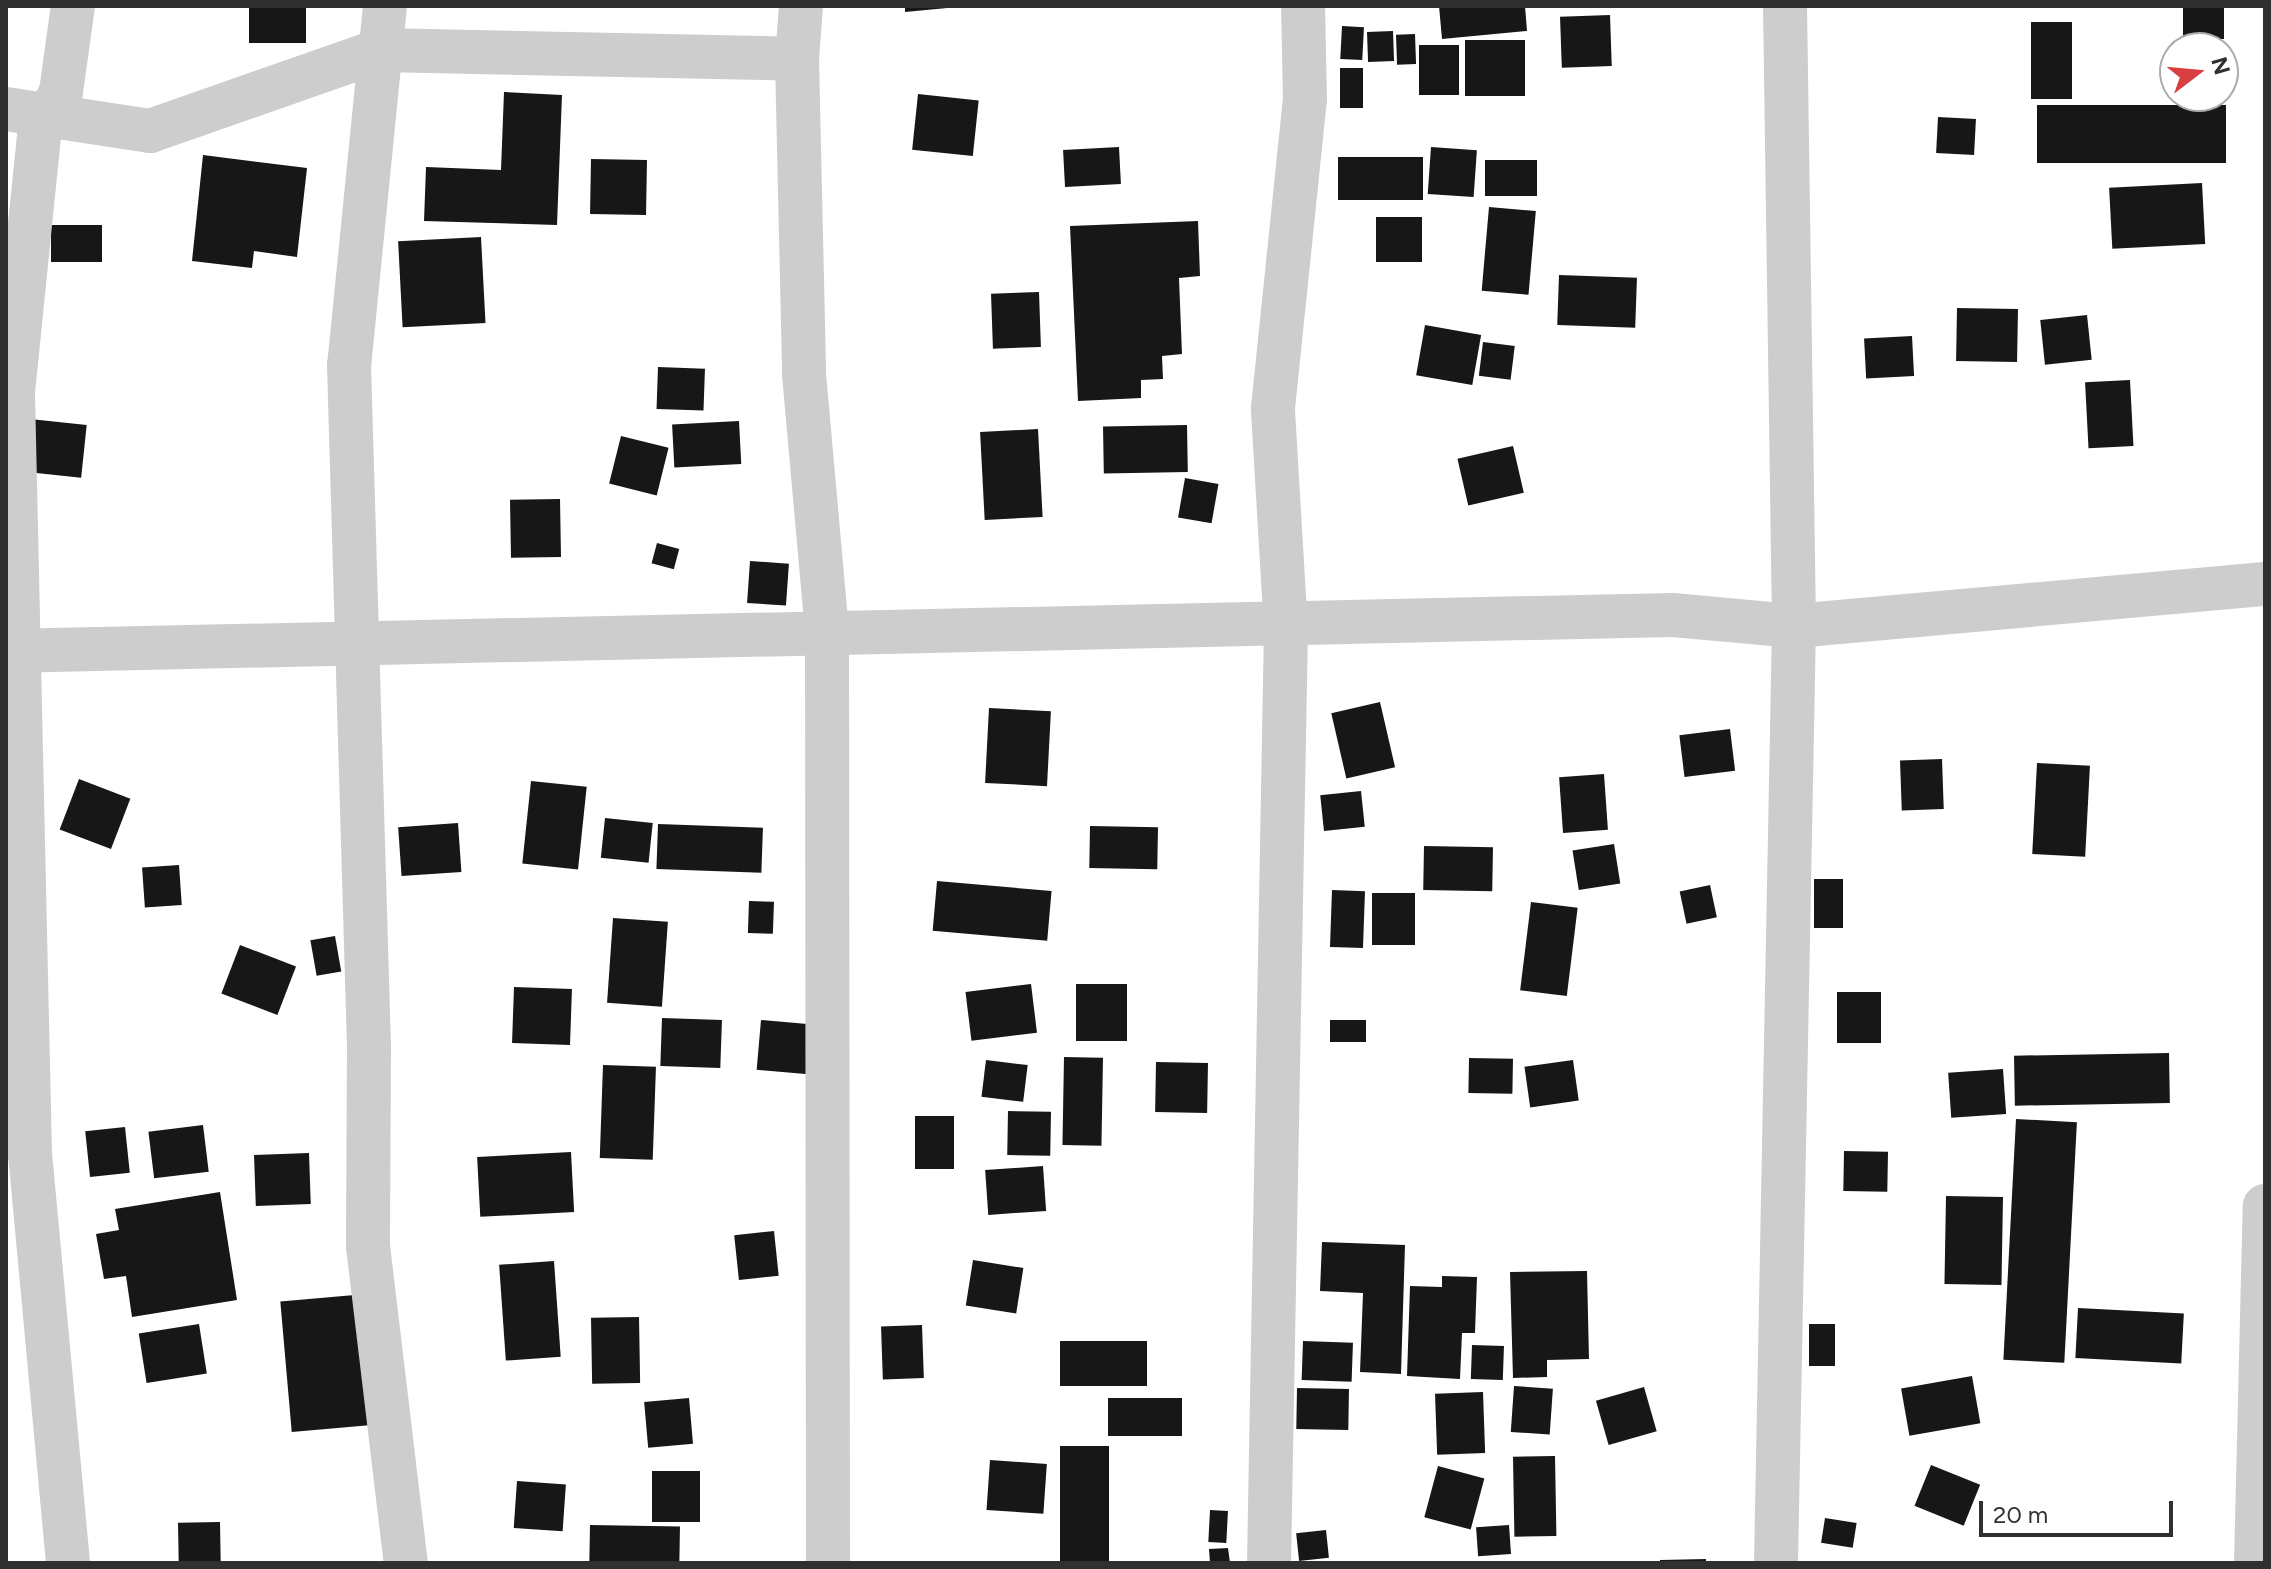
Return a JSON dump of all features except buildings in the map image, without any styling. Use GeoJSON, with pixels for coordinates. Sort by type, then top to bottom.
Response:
{"type":"FeatureCollection","features":[{"type":"Feature","properties":{"kind":"street"},"geometry":{"type":"LineString","coordinates":[[27,113],[61,92],[73,6]]}},
{"type":"Feature","properties":{"kind":"street"},"geometry":{"type":"LineString","coordinates":[[385,6],[349,365],[369,1047],[368,1246],[406,1563]]}},
{"type":"Feature","properties":{"kind":"street"},"geometry":{"type":"LineString","coordinates":[[801,6],[797,59],[804,374],[827,633],[828,1563]]}},
{"type":"Feature","properties":{"kind":"street"},"geometry":{"type":"LineString","coordinates":[[1269,1563],[1286,630],[1282,623],[1273,408],[1305,100],[1303,6]]}},
{"type":"Feature","properties":{"kind":"street"},"geometry":{"type":"LineString","coordinates":[[1776,1563],[1794,626],[1785,6]]}},
{"type":"Feature","properties":{"kind":"street"},"geometry":{"type":"LineString","coordinates":[[27,113],[150,131],[261,88],[381,50],[797,59]]}},
{"type":"Feature","properties":{"kind":"street"},"geometry":{"type":"LineString","coordinates":[[27,113],[39,134],[13,392],[13,650],[30,1155],[68,1563]]}},
{"type":"Feature","properties":{"kind":"street"},"geometry":{"type":"LineString","coordinates":[[13,650],[1673,615],[1794,626],[2265,584]]}},
{"type":"Feature","properties":{"kind":"street"},"geometry":{"type":"LineString","coordinates":[[2256,1563],[2265,1206]]}}]}
